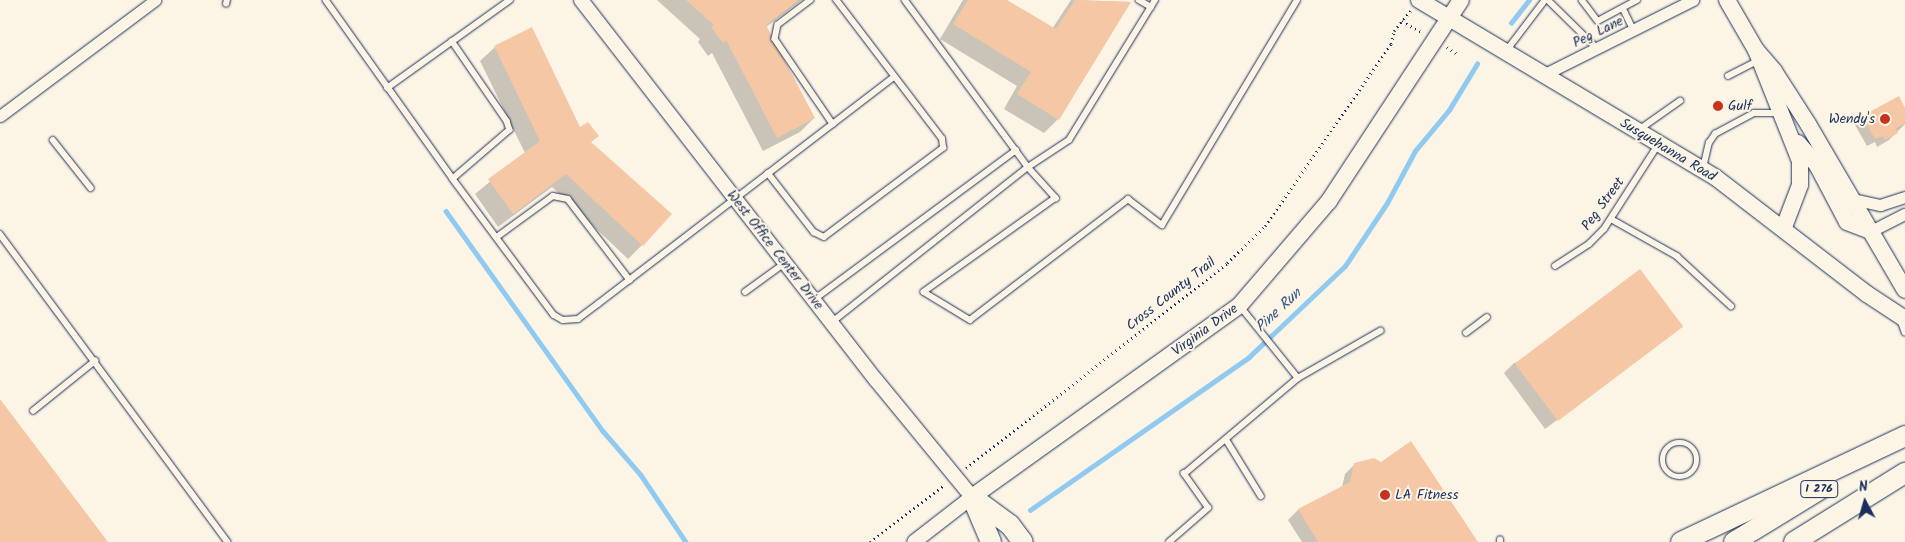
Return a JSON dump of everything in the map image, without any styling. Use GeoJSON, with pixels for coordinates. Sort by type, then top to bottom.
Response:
{"type":"FeatureCollection","features":[{"type":"Feature","properties":{"kind":"highway"},"geometry":{"type":"LineString","coordinates":[[1681,542],[1905,436]]}},
{"type":"Feature","properties":{"kind":"highway","name":"I 276"},"geometry":{"type":"LineString","coordinates":[[1734,542],[1905,436]]}},
{"type":"Feature","properties":{"kind":"highway","name":"I 276"},"geometry":{"type":"LineString","coordinates":[[1794,542],[1905,474]]}},
{"type":"Feature","properties":{"kind":"highway"},"geometry":{"type":"LineString","coordinates":[[972,497],[991,542]]}},
{"type":"Feature","properties":{"kind":"highway"},"geometry":{"type":"LineString","coordinates":[[972,497],[1010,525],[1023,542]]}},
{"type":"Feature","properties":{"kind":"main road","name":"Virginia Drive"},"geometry":{"type":"LineString","coordinates":[[972,497],[1239,306],[1329,201],[1461,0]]}},
{"type":"Feature","properties":{"kind":"main road"},"geometry":{"type":"LineString","coordinates":[[1727,0],[1758,55],[1800,161],[1800,185],[1784,228]]}},
{"type":"Feature","properties":{"kind":"main road","name":"Susquehanna Road"},"geometry":{"type":"LineString","coordinates":[[1416,4],[1506,53],[1702,170],[1784,228],[1867,294],[1901,316]]}},
{"type":"Feature","properties":{"kind":"main road"},"geometry":{"type":"LineString","coordinates":[[1758,55],[1774,71],[1905,290]]}},
{"type":"Feature","properties":{"kind":"main road"},"geometry":{"type":"LineString","coordinates":[[1790,133],[1817,165],[1847,222],[1871,231]]}},
{"type":"Feature","properties":{"kind":"street"},"geometry":{"type":"LineString","coordinates":[[0,116],[155,0]]}},
{"type":"Feature","properties":{"kind":"street","name":"West Office Center Drive"},"geometry":{"type":"LineString","coordinates":[[581,0],[832,324],[972,497]]}},
{"type":"Feature","properties":{"kind":"street","name":"Peg Lane"},"geometry":{"type":"LineString","coordinates":[[1543,75],[1598,50],[1693,0]]}},
{"type":"Feature","properties":{"kind":"street"},"geometry":{"type":"LineString","coordinates":[[1852,199],[1880,205],[1905,197]]}},
{"type":"Feature","properties":{"kind":"street"},"geometry":{"type":"LineString","coordinates":[[1871,231],[1905,214]]}},
{"type":"Feature","properties":{"kind":"street","name":"Virginia Drive"},"geometry":{"type":"LineString","coordinates":[[914,542],[972,497]]}},
{"type":"Feature","properties":{"kind":"lane"},"geometry":{"type":"LineString","coordinates":[[326,0],[387,88],[554,315],[563,320],[578,319],[736,200],[894,77]]}},
{"type":"Feature","properties":{"kind":"lane"},"geometry":{"type":"LineString","coordinates":[[387,88],[510,0]]}},
{"type":"Feature","properties":{"kind":"lane"},"geometry":{"type":"LineString","coordinates":[[811,0],[778,25],[775,39],[833,124]]}},
{"type":"Feature","properties":{"kind":"lane"},"geometry":{"type":"LineString","coordinates":[[768,174],[814,232],[824,237],[941,150],[942,139],[836,0]]}},
{"type":"Feature","properties":{"kind":"lane"},"geometry":{"type":"LineString","coordinates":[[905,0],[1028,167],[1056,198],[924,292],[970,320],[1128,199],[1162,225],[1297,0]]}},
{"type":"Feature","properties":{"kind":"lane"},"geometry":{"type":"LineString","coordinates":[[1139,0],[1151,7]]}},
{"type":"Feature","properties":{"kind":"lane"},"geometry":{"type":"LineString","coordinates":[[832,324],[1028,167],[1069,140],[1155,0]]}},
{"type":"Feature","properties":{"kind":"lane"},"geometry":{"type":"LineString","coordinates":[[1506,53],[1547,0],[1598,50]]}},
{"type":"Feature","properties":{"kind":"lane"},"geometry":{"type":"LineString","coordinates":[[1582,0],[1598,21],[1637,0]]}},
{"type":"Feature","properties":{"kind":"lane"},"geometry":{"type":"LineString","coordinates":[[1623,8],[1634,31]]}},
{"type":"Feature","properties":{"kind":"lane"},"geometry":{"type":"LineString","coordinates":[[452,41],[508,121],[510,130],[453,178]]}},
{"type":"Feature","properties":{"kind":"lane"},"geometry":{"type":"LineString","coordinates":[[1728,76],[1758,55]]}},
{"type":"Feature","properties":{"kind":"lane"},"geometry":{"type":"LineString","coordinates":[[1637,132],[1680,101]]}},
{"type":"Feature","properties":{"kind":"lane"},"geometry":{"type":"LineString","coordinates":[[1702,170],[1709,143],[1723,129],[1754,113],[1782,113]]}},
{"type":"Feature","properties":{"kind":"lane"},"geometry":{"type":"LineString","coordinates":[[53,140],[91,188]]}},
{"type":"Feature","properties":{"kind":"lane","name":"Peg Street"},"geometry":{"type":"LineString","coordinates":[[1555,266],[1589,244],[1612,219],[1658,145]]}},
{"type":"Feature","properties":{"kind":"lane"},"geometry":{"type":"LineString","coordinates":[[814,300],[1016,150]]}},
{"type":"Feature","properties":{"kind":"lane"},"geometry":{"type":"LineString","coordinates":[[497,237],[553,196],[568,199],[630,280]]}},
{"type":"Feature","properties":{"kind":"lane"},"geometry":{"type":"LineString","coordinates":[[1612,219],[1677,256],[1731,306]]}},
{"type":"Feature","properties":{"kind":"lane"},"geometry":{"type":"LineString","coordinates":[[0,234],[228,542]]}},
{"type":"Feature","properties":{"kind":"lane"},"geometry":{"type":"LineString","coordinates":[[745,292],[785,263]]}},
{"type":"Feature","properties":{"kind":"lane"},"geometry":{"type":"LineString","coordinates":[[1239,306],[1298,378]]}},
{"type":"Feature","properties":{"kind":"lane"},"geometry":{"type":"LineString","coordinates":[[1901,316],[1905,332]]}},
{"type":"Feature","properties":{"kind":"lane"},"geometry":{"type":"LineString","coordinates":[[1466,333],[1487,317]]}},
{"type":"Feature","properties":{"kind":"lane"},"geometry":{"type":"LineString","coordinates":[[1169,542],[1208,508],[1184,474],[1298,378],[1380,331]]}},
{"type":"Feature","properties":{"kind":"lane"},"geometry":{"type":"LineString","coordinates":[[33,411],[94,362]]}},
{"type":"Feature","properties":{"kind":"lane"},"geometry":{"type":"LineString","coordinates":[[1226,439],[1261,496]]}},
{"type":"Feature","properties":{"kind":"lane"},"geometry":{"type":"LineString","coordinates":[[1672,444],[1686,444],[1696,452],[1697,466],[1688,476],[1675,477],[1665,468],[1664,454],[1672,444]]}},
{"type":"Feature","properties":{"kind":"path","name":"Cross County Trail"},"geometry":{"type":"LineString","coordinates":[[870,542],[1227,263],[1264,226],[1392,44],[1394,31],[1416,4]]}},
{"type":"Feature","properties":{"kind":"building"},"geometry":{"type":"Polygon","coordinates":[[[686,0],[799,0],[766,25],[815,118],[777,138],[726,40],[723,43],[711,27],[714,25],[686,0]]]}},
{"type":"Feature","properties":{"kind":"building"},"geometry":{"type":"Polygon","coordinates":[[[968,0],[1007,0],[1056,29],[1075,0],[1131,2],[1059,120],[1017,94],[1031,72],[953,24],[968,0]]]}},
{"type":"Feature","properties":{"kind":"building"},"geometry":{"type":"Polygon","coordinates":[[[532,27],[580,127],[588,122],[599,136],[591,142],[672,214],[643,246],[566,174],[513,214],[488,179],[540,141],[494,46],[532,27]]]}},
{"type":"Feature","properties":{"kind":"building","name":"Wendy's"},"geometry":{"type":"Polygon","coordinates":[[[1899,96],[1905,108],[1905,123],[1896,128],[1898,133],[1885,140],[1883,136],[1875,139],[1862,116],[1899,96]]]}},
{"type":"Feature","properties":{"kind":"building"},"geometry":{"type":"Polygon","coordinates":[[[1640,269],[1683,327],[1558,421],[1515,363],[1640,269]]]}},
{"type":"Feature","properties":{"kind":"building"},"geometry":{"type":"Polygon","coordinates":[[[0,399],[108,542],[0,542],[0,399]]]}},
{"type":"Feature","properties":{"kind":"building","name":"LA Fitness"},"geometry":{"type":"Polygon","coordinates":[[[1411,441],[1478,542],[1318,542],[1298,509],[1350,482],[1354,463],[1374,458],[1381,462],[1411,441]]]}},
{"type":"Feature","properties":{"kind":"waterway","name":"Pine Run"},"geometry":{"type":"LineString","coordinates":[[1511,23],[1529,0]]}},
{"type":"Feature","properties":{"kind":"waterway","name":"Pine Run"},"geometry":{"type":"LineString","coordinates":[[1030,510],[1249,357],[1345,266],[1387,203],[1415,151],[1449,110],[1477,64]]}},
{"type":"Feature","properties":{"kind":"waterway"},"geometry":{"type":"LineString","coordinates":[[446,211],[603,431],[641,475],[686,542]]}},
{"type":"Feature","properties":{"kind":"place","name":"Gulf"},"geometry":{"type":"Point","coordinates":[1718,106]}},
{"type":"Feature","properties":{"kind":"place","name":"Wendy's"},"geometry":{"type":"Point","coordinates":[1885,119]}},
{"type":"Feature","properties":{"kind":"place","name":"LA Fitness"},"geometry":{"type":"Point","coordinates":[1385,495]}}]}
